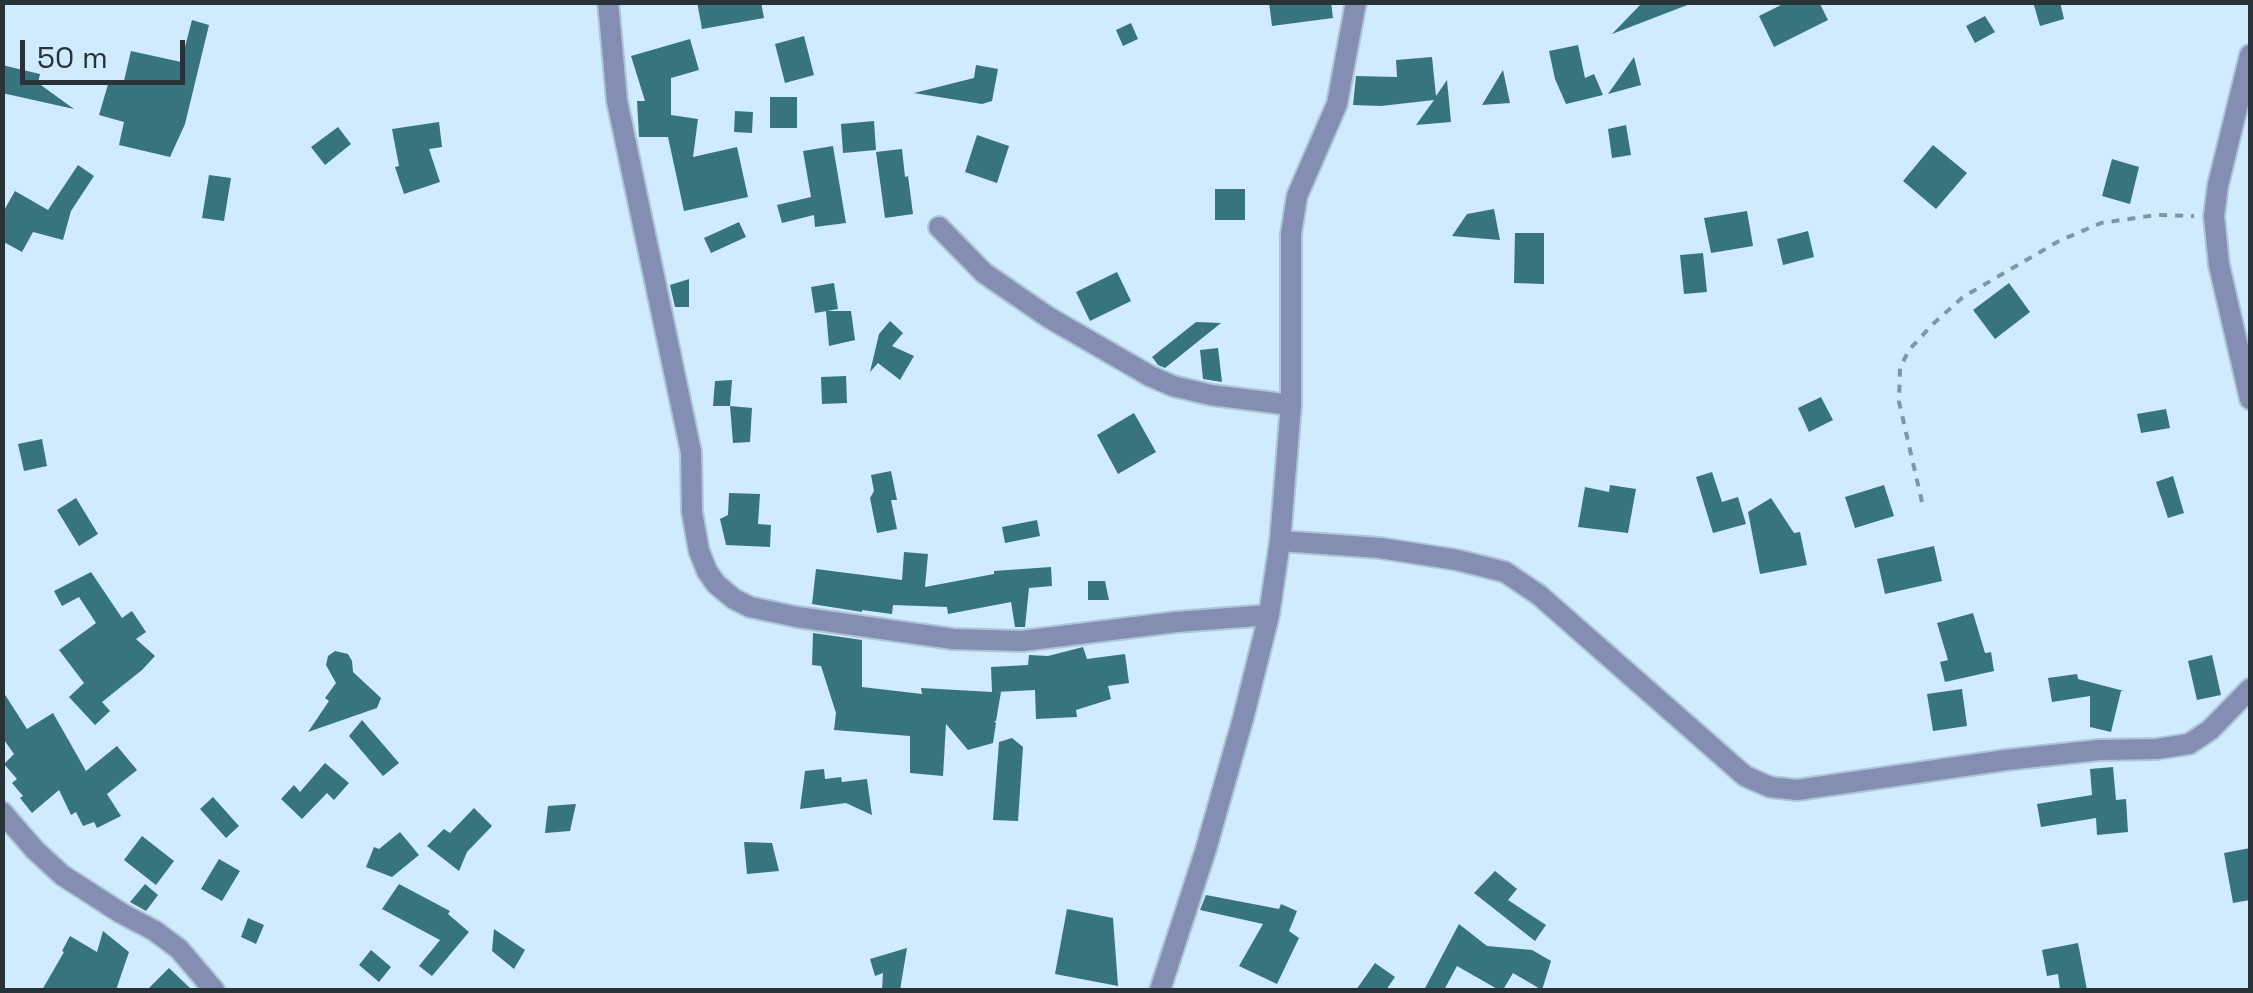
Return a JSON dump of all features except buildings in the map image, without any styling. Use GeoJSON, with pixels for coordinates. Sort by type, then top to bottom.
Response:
{"type":"FeatureCollection","features":[{"type":"Feature","properties":{"kind":"street"},"geometry":{"type":"LineString","coordinates":[[608,2],[617,101],[692,452],[692,512],[707,571],[716,584],[750,607],[953,639],[1022,642],[1176,622],[1269,616]]}},
{"type":"Feature","properties":{"kind":"street"},"geometry":{"type":"LineString","coordinates":[[1160,990],[1206,849],[1269,616],[1280,541],[1291,404],[1291,234],[1297,196],[1337,104],[1356,2]]}},
{"type":"Feature","properties":{"kind":"street"},"geometry":{"type":"LineString","coordinates":[[2250,55],[2214,216],[2219,265],[2250,399]]}},
{"type":"Feature","properties":{"kind":"street"},"geometry":{"type":"LineString","coordinates":[[938,227],[984,273],[1048,317],[1150,376],[1172,386],[1211,395],[1291,404]]}},
{"type":"Feature","properties":{"kind":"street"},"geometry":{"type":"LineString","coordinates":[[1280,541],[1380,548],[1505,572],[1539,595],[1746,776],[1770,787],[1797,790],[2006,760],[2188,744],[2210,730],[2250,689]]}},
{"type":"Feature","properties":{"kind":"street"},"geometry":{"type":"LineString","coordinates":[[7,826],[62,874],[155,931],[214,990]]}},
{"type":"Feature","properties":{"kind":"path"},"geometry":{"type":"LineString","coordinates":[[1922,502],[1898,402],[1900,368],[1909,350],[1933,324],[1964,297],[2059,240],[2101,223],[2156,215],[2214,216]]}}]}
